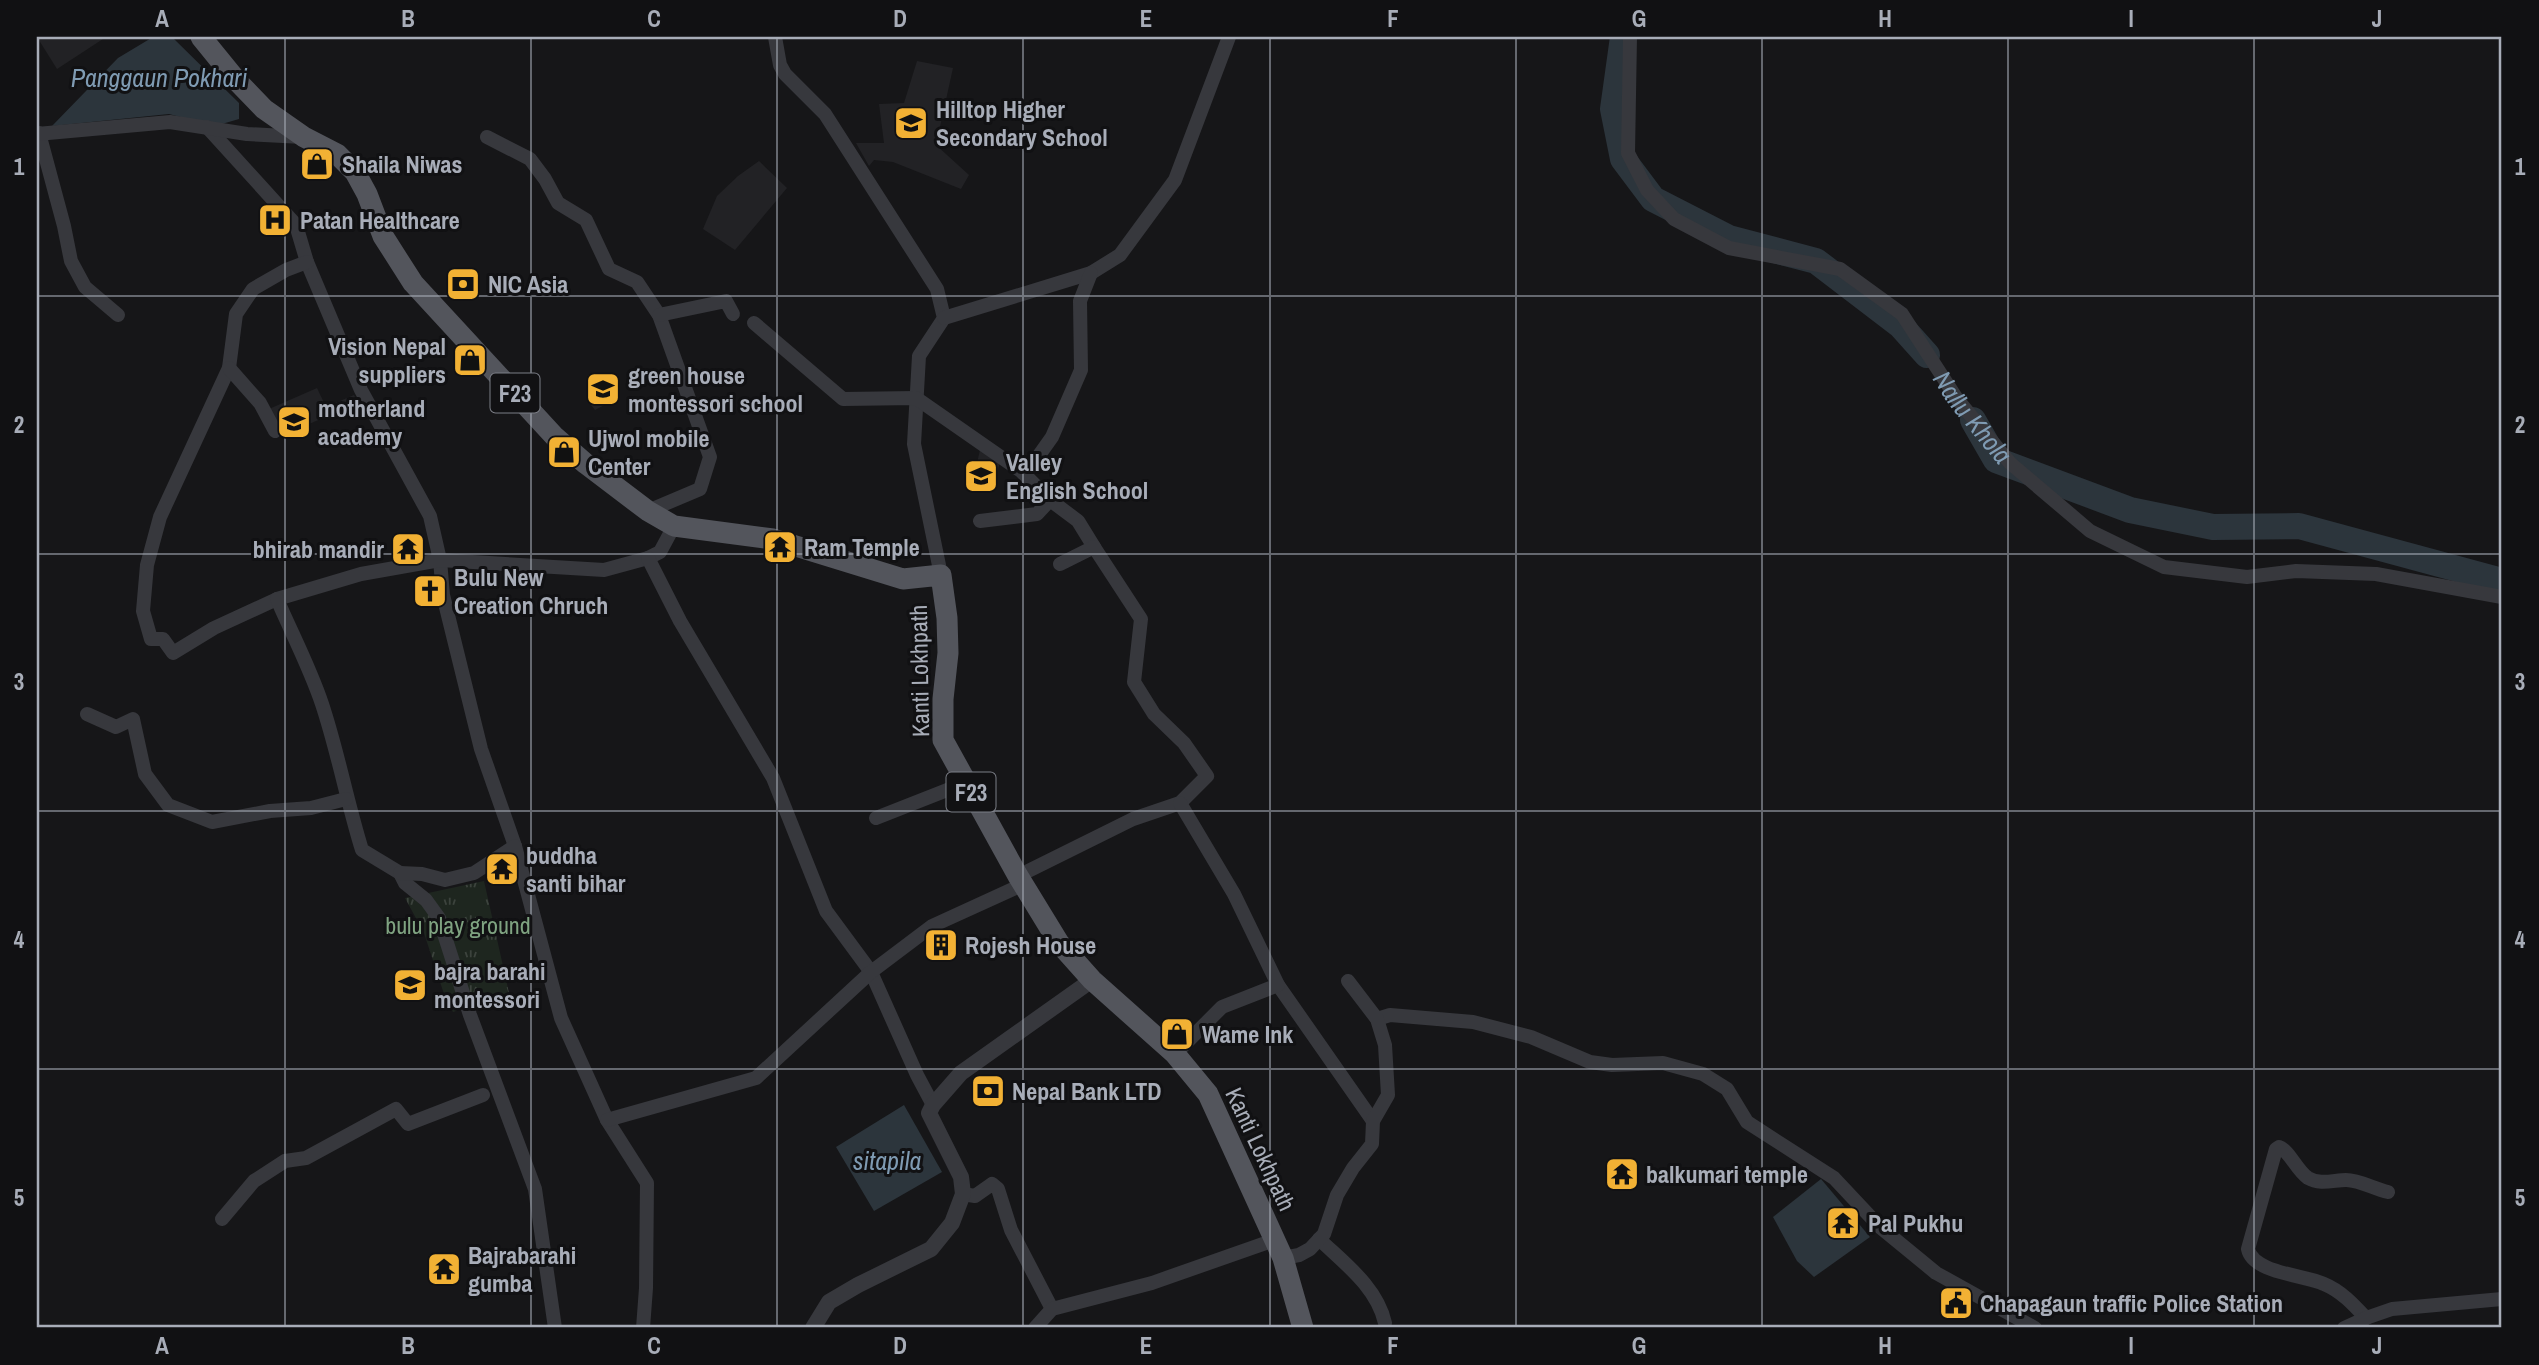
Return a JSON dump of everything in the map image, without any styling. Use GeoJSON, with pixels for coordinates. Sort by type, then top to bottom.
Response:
{"type":"FeatureCollection","features":[{"type":"Feature","properties":{"kind":"main road","name":"Kanti Lokhpath"},"geometry":{"type":"LineString","coordinates":[[201,37],[264,109],[337,154],[355,172],[368,194],[383,236],[413,283],[555,437],[648,511],[674,526],[773,539],[903,579],[941,575],[947,618],[948,653],[943,699],[943,740],[965,783],[1059,943],[1092,981],[1175,1054],[1208,1094],[1279,1249],[1303,1328]]}},
{"type":"Feature","properties":{"kind":"street"},"geometry":{"type":"LineString","coordinates":[[775,37],[780,65],[785,74],[825,114],[937,289],[944,318]]}},
{"type":"Feature","properties":{"kind":"street"},"geometry":{"type":"LineString","coordinates":[[941,575],[914,444],[919,356],[944,318],[1091,273],[1120,255],[1175,180],[1196,131],[1229,37]]}},
{"type":"Feature","properties":{"kind":"street"},"geometry":{"type":"LineString","coordinates":[[1630,37],[1628,153],[1647,190],[1656,200],[1674,219],[1729,248],[1840,269],[1902,314],[1957,398],[2010,463],[2090,531],[2164,567],[2247,577],[2297,571],[2376,574],[2502,597]]}},
{"type":"Feature","properties":{"kind":"street"},"geometry":{"type":"LineString","coordinates":[[118,315],[85,287],[71,261],[38,133],[170,122],[247,134],[304,136]]}},
{"type":"Feature","properties":{"kind":"street"},"geometry":{"type":"LineString","coordinates":[[207,127],[296,225],[307,262],[361,390],[430,516],[440,560],[443,595],[481,749],[515,846],[561,1018],[607,1120],[647,1184],[643,1328]]}},
{"type":"Feature","properties":{"kind":"street"},"geometry":{"type":"LineString","coordinates":[[487,137],[530,159],[558,203],[586,220],[609,270],[637,282],[659,315],[710,457],[700,489],[648,511]]}},
{"type":"Feature","properties":{"kind":"street"},"geometry":{"type":"LineString","coordinates":[[307,262],[286,270],[253,289],[236,314],[229,368],[160,517],[147,565],[143,611],[151,639],[163,639],[173,653],[214,628],[277,599],[361,573],[440,560],[604,569],[648,558],[660,552],[674,526]]}},
{"type":"Feature","properties":{"kind":"street"},"geometry":{"type":"LineString","coordinates":[[1024,475],[1052,437],[1080,370],[1080,301],[1091,273]]}},
{"type":"Feature","properties":{"kind":"street"},"geometry":{"type":"LineString","coordinates":[[659,315],[726,301],[733,314]]}},
{"type":"Feature","properties":{"kind":"street"},"geometry":{"type":"LineString","coordinates":[[607,1120],[756,1078],[871,972],[932,926],[1133,819],[1180,803],[1207,776],[1184,743],[1154,714],[1134,682],[1141,619],[1078,521],[1050,500],[1024,475],[916,398],[843,399],[754,323]]}},
{"type":"Feature","properties":{"kind":"street"},"geometry":{"type":"LineString","coordinates":[[229,368],[260,403],[275,431]]}},
{"type":"Feature","properties":{"kind":"street"},"geometry":{"type":"LineString","coordinates":[[980,521],[1038,514],[1050,500]]}},
{"type":"Feature","properties":{"kind":"street"},"geometry":{"type":"LineString","coordinates":[[1060,564],[1094,547]]}},
{"type":"Feature","properties":{"kind":"street"},"geometry":{"type":"LineString","coordinates":[[648,558],[680,621],[773,778],[826,911],[871,972],[933,1105]]}},
{"type":"Feature","properties":{"kind":"street"},"geometry":{"type":"LineString","coordinates":[[277,599],[321,702],[344,777],[346,799],[362,850],[400,873],[422,874],[444,880],[474,873],[515,846]]}},
{"type":"Feature","properties":{"kind":"street"},"geometry":{"type":"LineString","coordinates":[[87,714],[117,727],[133,719],[145,774],[168,806],[212,822],[270,811],[312,808],[346,799]]}},
{"type":"Feature","properties":{"kind":"street"},"geometry":{"type":"LineString","coordinates":[[876,818],[965,783]]}},
{"type":"Feature","properties":{"kind":"street"},"geometry":{"type":"LineString","coordinates":[[1180,803],[1234,894],[1278,985],[1373,1121]]}},
{"type":"Feature","properties":{"kind":"street"},"geometry":{"type":"LineString","coordinates":[[400,873],[405,883],[426,900],[439,918],[470,1015],[535,1189],[555,1328]]}},
{"type":"Feature","properties":{"kind":"street"},"geometry":{"type":"LineString","coordinates":[[813,1328],[829,1302],[858,1284],[931,1249],[952,1223],[963,1194],[961,1177],[929,1114],[933,1105],[961,1073],[1092,981]]}},
{"type":"Feature","properties":{"kind":"street"},"geometry":{"type":"LineString","coordinates":[[1035,1328],[1052,1308],[1279,1249],[1299,1255],[1310,1249],[1320,1238],[1331,1217],[1337,1195],[1372,1144],[1373,1121],[1388,1095],[1385,1045],[1377,1019],[1348,981]]}},
{"type":"Feature","properties":{"kind":"street"},"geometry":{"type":"LineString","coordinates":[[1175,1054],[1222,1007],[1278,985]]}},
{"type":"Feature","properties":{"kind":"street"},"geometry":{"type":"LineString","coordinates":[[1377,1019],[1390,1015],[1473,1022],[1531,1037],[1590,1062],[1612,1065],[1663,1063],[1703,1074],[1727,1089],[1747,1122],[1834,1178],[1880,1227],[1936,1273],[2035,1328]]}},
{"type":"Feature","properties":{"kind":"street"},"geometry":{"type":"LineString","coordinates":[[222,1219],[254,1181],[285,1161],[306,1158],[396,1109],[408,1124],[482,1095]]}},
{"type":"Feature","properties":{"kind":"street"},"geometry":{"type":"LineString","coordinates":[[2366,1318],[2345,1296],[2334,1289],[2305,1277],[2262,1266],[2252,1259],[2248,1250],[2276,1149],[2282,1147],[2308,1178],[2326,1182],[2348,1180],[2388,1192]]}},
{"type":"Feature","properties":{"kind":"street"},"geometry":{"type":"LineString","coordinates":[[963,1194],[975,1196],[992,1184],[998,1189],[1011,1230],[1052,1308]]}},
{"type":"Feature","properties":{"kind":"street"},"geometry":{"type":"LineString","coordinates":[[1320,1238],[1370,1289],[1385,1323]]}},
{"type":"Feature","properties":{"kind":"street"},"geometry":{"type":"LineString","coordinates":[[2344,1328],[2392,1309],[2502,1299]]}},
{"type":"Feature","properties":{"kind":"shaded area"},"geometry":{"type":"Polygon","coordinates":[[[37,37],[106,37],[57,69],[37,37]]]}},
{"type":"Feature","properties":{"kind":"shaded area","name":"Hilltop Higher Secondary School"},"geometry":{"type":"Polygon","coordinates":[[[917,61],[953,68],[936,145],[969,175],[961,189],[893,162],[874,160],[869,166],[856,143],[884,143],[879,104],[904,103],[917,61]]]}},
{"type":"Feature","properties":{"kind":"shaded area"},"geometry":{"type":"Polygon","coordinates":[[[759,161],[787,188],[735,250],[703,229],[717,196],[759,161]]]}},
{"type":"Feature","properties":{"kind":"shaded area","name":"green house montessori school"},"geometry":{"type":"Polygon","coordinates":[[[606,376],[616,399],[595,410],[588,401],[596,396],[593,381],[606,376]]]}},
{"type":"Feature","properties":{"kind":"shaded area","name":"motherland academy"},"geometry":{"type":"Polygon","coordinates":[[[317,388],[326,407],[354,395],[358,403],[281,436],[269,409],[317,388]]]}},
{"type":"Feature","properties":{"kind":"shaded area","name":"Valley English School"},"geometry":{"type":"Polygon","coordinates":[[[980,450],[1000,462],[993,487],[968,489],[966,464],[977,463],[980,450]]]}},
{"type":"Feature","properties":{"kind":"green space","name":"bulu play ground"},"geometry":{"type":"Polygon","coordinates":[[[484,881],[509,993],[453,1012],[445,997],[424,933],[405,898],[484,881]]]}},
{"type":"Feature","properties":{"kind":"water","name":"Panggaun Pokhari"},"geometry":{"type":"Polygon","coordinates":[[[153,37],[172,37],[239,103],[239,119],[215,126],[169,114],[52,126],[118,58],[153,37]]]}},
{"type":"Feature","properties":{"kind":"water","name":"sitapila"},"geometry":{"type":"Polygon","coordinates":[[[904,1105],[942,1172],[874,1211],[836,1147],[904,1105]]]}},
{"type":"Feature","properties":{"kind":"water"},"geometry":{"type":"Polygon","coordinates":[[[1821,1179],[1870,1237],[1814,1277],[1797,1261],[1773,1217],[1821,1179]]]}},
{"type":"Feature","properties":{"kind":"waterway","name":"Nallu Khola"},"geometry":{"type":"LineString","coordinates":[[1623,37],[1613,109],[1623,159],[1653,199],[1729,238],[1816,261],[1901,326],[1927,355]]}},
{"type":"Feature","properties":{"kind":"waterway","name":"Nallu Khola"},"geometry":{"type":"LineString","coordinates":[[1973,420],[1996,460],[2130,510],[2213,527],[2299,526],[2502,581]]}},
{"type":"Feature","properties":{"kind":"place","name":"Hilltop Higher Secondary School"},"geometry":{"type":"Point","coordinates":[911,123]}},
{"type":"Feature","properties":{"kind":"place","name":"Shaila Niwas"},"geometry":{"type":"Point","coordinates":[317,164]}},
{"type":"Feature","properties":{"kind":"place","name":"Patan Healthcare"},"geometry":{"type":"Point","coordinates":[275,220]}},
{"type":"Feature","properties":{"kind":"place","name":"NIC Asia"},"geometry":{"type":"Point","coordinates":[463,284]}},
{"type":"Feature","properties":{"kind":"place","name":"Vision Nepal suppliers"},"geometry":{"type":"Point","coordinates":[470,360]}},
{"type":"Feature","properties":{"kind":"place","name":"green house montessori school"},"geometry":{"type":"Point","coordinates":[603,389]}},
{"type":"Feature","properties":{"kind":"place","name":"motherland academy"},"geometry":{"type":"Point","coordinates":[294,422]}},
{"type":"Feature","properties":{"kind":"place","name":"Ujwol mobile Center"},"geometry":{"type":"Point","coordinates":[564,452]}},
{"type":"Feature","properties":{"kind":"place","name":"Valley English School"},"geometry":{"type":"Point","coordinates":[981,476]}},
{"type":"Feature","properties":{"kind":"place","name":"Ram Temple"},"geometry":{"type":"Point","coordinates":[780,547]}},
{"type":"Feature","properties":{"kind":"place","name":"bhirab mandir"},"geometry":{"type":"Point","coordinates":[408,549]}},
{"type":"Feature","properties":{"kind":"place","name":"Bulu New Creation Chruch"},"geometry":{"type":"Point","coordinates":[430,591]}},
{"type":"Feature","properties":{"kind":"place","name":"buddha santi bihar"},"geometry":{"type":"Point","coordinates":[502,869]}},
{"type":"Feature","properties":{"kind":"place","name":"Rojesh House"},"geometry":{"type":"Point","coordinates":[941,945]}},
{"type":"Feature","properties":{"kind":"place","name":"bajra barahi montessori"},"geometry":{"type":"Point","coordinates":[410,985]}},
{"type":"Feature","properties":{"kind":"place","name":"Wame Ink"},"geometry":{"type":"Point","coordinates":[1177,1034]}},
{"type":"Feature","properties":{"kind":"place","name":"Nepal Bank LTD"},"geometry":{"type":"Point","coordinates":[988,1091]}},
{"type":"Feature","properties":{"kind":"place","name":"balkumari temple"},"geometry":{"type":"Point","coordinates":[1622,1174]}},
{"type":"Feature","properties":{"kind":"place","name":"Pal Pukhu"},"geometry":{"type":"Point","coordinates":[1843,1223]}},
{"type":"Feature","properties":{"kind":"place","name":"Bajrabarahi gumba"},"geometry":{"type":"Point","coordinates":[444,1269]}},
{"type":"Feature","properties":{"kind":"place","name":"Chapagaun traffic Police Station"},"geometry":{"type":"Point","coordinates":[1956,1303]}}]}
